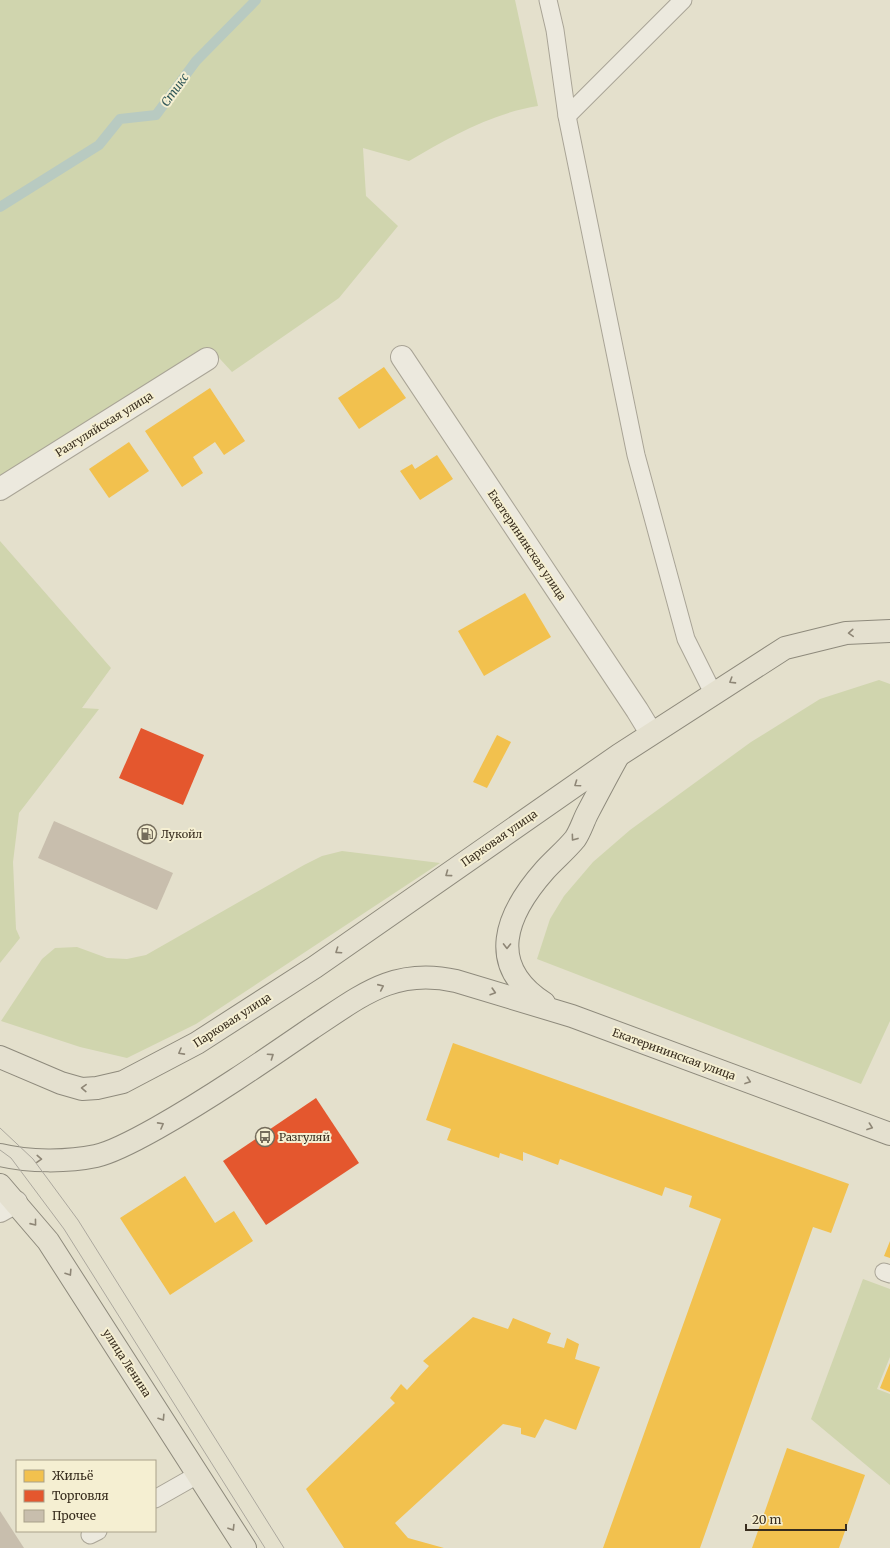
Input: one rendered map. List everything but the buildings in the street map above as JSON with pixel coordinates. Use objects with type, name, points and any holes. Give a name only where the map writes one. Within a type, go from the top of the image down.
[{"type":"main road","name":"Парковая улица","points":[[0,1058],[61,1083],[82,1089],[97,1088],[122,1082],[197,1043],[308,971],[370,930],[651,733],[785,648],[846,633],[890,631]]},
{"type":"main road","points":[[572,1016],[542,1001],[525,989],[518,980],[509,964],[506,952],[508,931],[515,913],[530,889],[575,838],[619,755]]},
{"type":"main road","name":"Екатерининская улица","points":[[0,1155],[11,1158],[62,1160],[97,1156],[140,1137],[196,1106],[353,1001],[375,989],[395,981],[415,976],[437,976],[572,1016],[890,1134]]},
{"type":"main road","name":"улица Ленина","points":[[0,1185],[8,1206],[48,1241],[199,1474],[245,1548]]},
{"type":"street","name":"Екатерининская улица","points":[[402,357],[633,703],[651,733]]},
{"type":"street","name":"Разгуляйская улица","points":[[0,489],[207,359]]},
{"type":"lane","points":[[548,0],[555,30],[567,116],[636,455],[686,639],[714,693]]},
{"type":"lane","points":[[567,116],[683,0]]},
{"type":"lane","points":[[156,1498],[199,1474]]},
{"type":"green space","points":[[0,0],[515,0],[538,106],[521,109],[487,120],[455,135],[409,161],[363,148],[366,196],[398,226],[339,298],[232,372],[209,347],[0,483]]},
{"type":"green space","points":[[0,541],[111,668],[82,708],[99,709],[19,813],[13,862],[16,929],[20,938],[0,963]]},
{"type":"green space","points":[[879,680],[890,684],[890,1021],[861,1084],[537,959],[550,919],[564,896],[593,862],[630,830],[751,742],[820,699]]},
{"type":"green space","points":[[342,851],[440,863],[196,1024],[127,1058],[80,1047],[1,1021],[42,959],[55,948],[77,947],[107,958],[127,959],[146,955],[304,865],[322,856]]},
{"type":"green space","points":[[863,1279],[890,1289],[890,1357],[877,1389],[890,1394],[890,1485],[811,1419]]},
{"type":"waterway","name":"Стикс","points":[[0,207],[99,145],[120,119],[156,115],[196,61],[256,0]]},
{"type":"tram line","points":[[0,1128],[33,1159],[78,1220],[284,1548]]},
{"type":"tram line","points":[[0,1150],[11,1158],[64,1229],[265,1548]]},
{"type":"place","name":"Лукойл","points":[[147,834]]},
{"type":"place","name":"Разгуляй","points":[[265,1137]]}]
